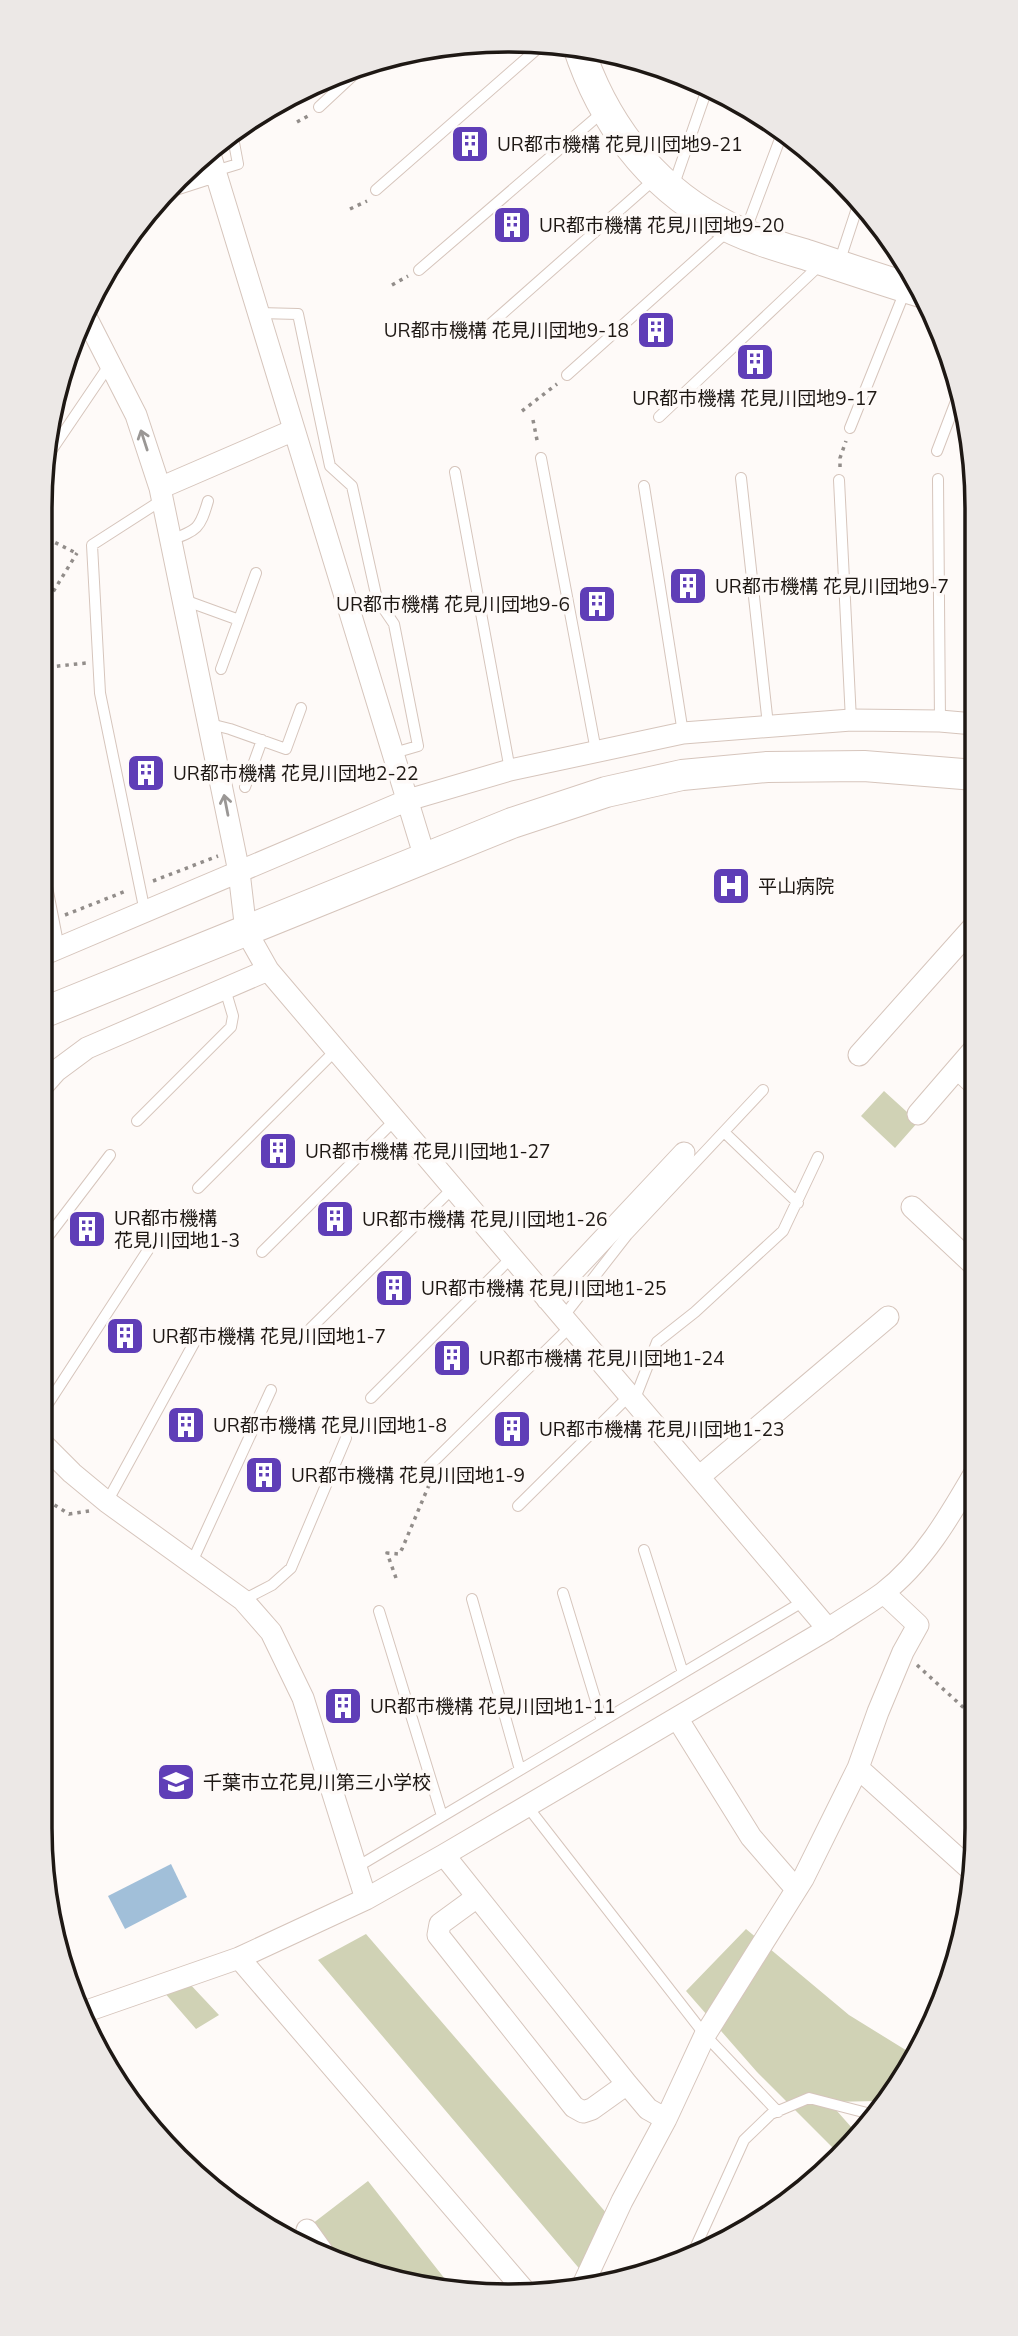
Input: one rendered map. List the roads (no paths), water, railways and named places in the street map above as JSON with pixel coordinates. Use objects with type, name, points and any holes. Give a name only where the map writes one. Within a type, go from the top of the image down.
[{"type":"street","points":[[582,58],[605,110],[632,150],[664,183],[694,207],[738,231],[907,287]]},
{"type":"street","points":[[209,165],[259,313],[425,858]]},
{"type":"street","points":[[91,326],[136,415],[161,494],[239,872],[246,931],[268,970],[828,1629]]},
{"type":"street","points":[[161,494],[294,430]]},
{"type":"street","points":[[52,951],[408,800],[510,770],[682,733],[851,720],[965,723]]},
{"type":"street","points":[[52,1009],[557,806],[606,792],[682,775],[767,767],[864,766],[965,775]]},
{"type":"street","points":[[859,1055],[965,936]]},
{"type":"street","points":[[52,1076],[87,1048],[268,970]]},
{"type":"street","points":[[918,1114],[965,1060]]},
{"type":"street","points":[[958,1069],[965,1076]]},
{"type":"street","points":[[547,1298],[684,1153]]},
{"type":"street","points":[[912,1207],[965,1257]]},
{"type":"street","points":[[699,1477],[888,1317]]},
{"type":"street","points":[[52,1453],[100,1506],[192,1562],[243,1600],[271,1632],[303,1698],[366,1899]]},
{"type":"street","points":[[91,2010],[239,1958],[366,1899],[828,1629],[884,1592],[913,1566],[965,1489]]},
{"type":"street","points":[[587,2277],[705,2035],[796,1889],[858,1768],[903,1652],[918,1625],[884,1592]]},
{"type":"street","points":[[677,1718],[751,1837],[796,1889]]},
{"type":"street","points":[[858,1768],[964,1864]]},
{"type":"street","points":[[444,1855],[648,2109],[666,2119]]},
{"type":"street","points":[[477,1897],[440,1924],[438,1935],[574,2107],[583,2112],[592,2109],[627,2084]]},
{"type":"street","points":[[239,1958],[519,2284]]},
{"type":"street","points":[[307,2230],[314,2239]]},
{"type":"lane","points":[[376,190],[533,53]]},
{"type":"lane","points":[[319,107],[344,83]]},
{"type":"lane","points":[[486,328],[664,183],[704,96]]},
{"type":"lane","points":[[419,270],[605,110]]},
{"type":"lane","points":[[567,375],[738,231],[779,141]]},
{"type":"lane","points":[[209,165],[238,164],[234,144]]},
{"type":"lane","points":[[659,417],[831,263],[855,211]]},
{"type":"lane","points":[[850,428],[913,297]]},
{"type":"lane","points":[[259,313],[298,314],[330,466],[352,486],[377,599],[394,624],[418,746],[394,753]]},
{"type":"lane","points":[[57,442],[110,364]]},
{"type":"lane","points":[[937,451],[954,407]]},
{"type":"lane","points":[[541,458],[596,751]]},
{"type":"lane","points":[[455,472],[510,770]]},
{"type":"lane","points":[[741,478],[768,725]]},
{"type":"lane","points":[[938,479],[940,721]]},
{"type":"lane","points":[[839,480],[851,720]]},
{"type":"lane","points":[[644,486],[682,733]]},
{"type":"lane","points":[[145,912],[100,693],[92,545],[161,494]]},
{"type":"lane","points":[[171,540],[197,528],[202,522],[208,502]]},
{"type":"lane","points":[[221,669],[256,573]]},
{"type":"lane","points":[[184,600],[239,620]]},
{"type":"lane","points":[[210,724],[286,749],[301,708]]},
{"type":"lane","points":[[245,787],[261,740]]},
{"type":"lane","points":[[137,1121],[231,1027],[233,1016],[225,989]]},
{"type":"lane","points":[[198,1188],[336,1050]]},
{"type":"lane","points":[[429,1466],[567,1322],[627,1235],[763,1090]]},
{"type":"lane","points":[[262,1252],[395,1119]]},
{"type":"lane","points":[[723,1132],[798,1203]]},
{"type":"lane","points":[[52,1231],[110,1155]]},
{"type":"lane","points":[[518,1506],[632,1398],[660,1338],[695,1312],[778,1238],[789,1222],[818,1157]]},
{"type":"lane","points":[[312,1328],[453,1188]]},
{"type":"lane","points":[[52,1397],[160,1230]]},
{"type":"lane","points":[[371,1398],[512,1257]]},
{"type":"lane","points":[[100,1506],[200,1332]]},
{"type":"lane","points":[[192,1562],[271,1390]]},
{"type":"lane","points":[[243,1600],[272,1585],[291,1568],[346,1438]]},
{"type":"lane","points":[[644,1550],[682,1673]]},
{"type":"lane","points":[[563,1593],[602,1721]]},
{"type":"lane","points":[[472,1599],[520,1770]]},
{"type":"lane","points":[[357,1867],[804,1601]]},
{"type":"lane","points":[[379,1611],[442,1816]]},
{"type":"lane","points":[[527,1805],[705,2035],[778,2112]]},
{"type":"lane","points":[[698,2242],[744,2140],[771,2114],[809,2098],[865,2112]]},
{"type":"water","points":[[171,1864],[187,1897],[125,1929],[108,1896]]},
{"type":"place","name":"UR都市機構 花見川団地9-21","points":[[470,144]]},
{"type":"place","name":"UR都市機構 花見川団地9-20","points":[[512,225]]},
{"type":"place","name":"UR都市機構 花見川団地9-18","points":[[656,330]]},
{"type":"place","name":"UR都市機構 花見川団地9-17","points":[[755,362]]},
{"type":"place","name":"UR都市機構 花見川団地9-7","points":[[688,586]]},
{"type":"place","name":"UR都市機構 花見川団地9-6","points":[[597,604]]},
{"type":"place","name":"UR都市機構 花見川団地2-22","points":[[146,773]]},
{"type":"place","name":"平山病院","points":[[731,886]]},
{"type":"place","name":"UR都市機構 花見川団地1-27","points":[[278,1151]]},
{"type":"place","name":"UR都市機構 花見川団地1-26","points":[[335,1219]]},
{"type":"place","name":"UR都市機構 花見川団地1-3","points":[[87,1229]]},
{"type":"place","name":"UR都市機構 花見川団地1-25","points":[[394,1288]]},
{"type":"place","name":"UR都市機構 花見川団地1-7","points":[[125,1336]]},
{"type":"place","name":"UR都市機構 花見川団地1-24","points":[[452,1358]]},
{"type":"place","name":"UR都市機構 花見川団地1-8","points":[[186,1425]]},
{"type":"place","name":"UR都市機構 花見川団地1-23","points":[[512,1429]]},
{"type":"place","name":"UR都市機構 花見川団地1-9","points":[[264,1475]]},
{"type":"place","name":"UR都市機構 花見川団地1-11","points":[[343,1706]]},
{"type":"place","name":"千葉市立花見川第三小学校","points":[[176,1782]]}]
